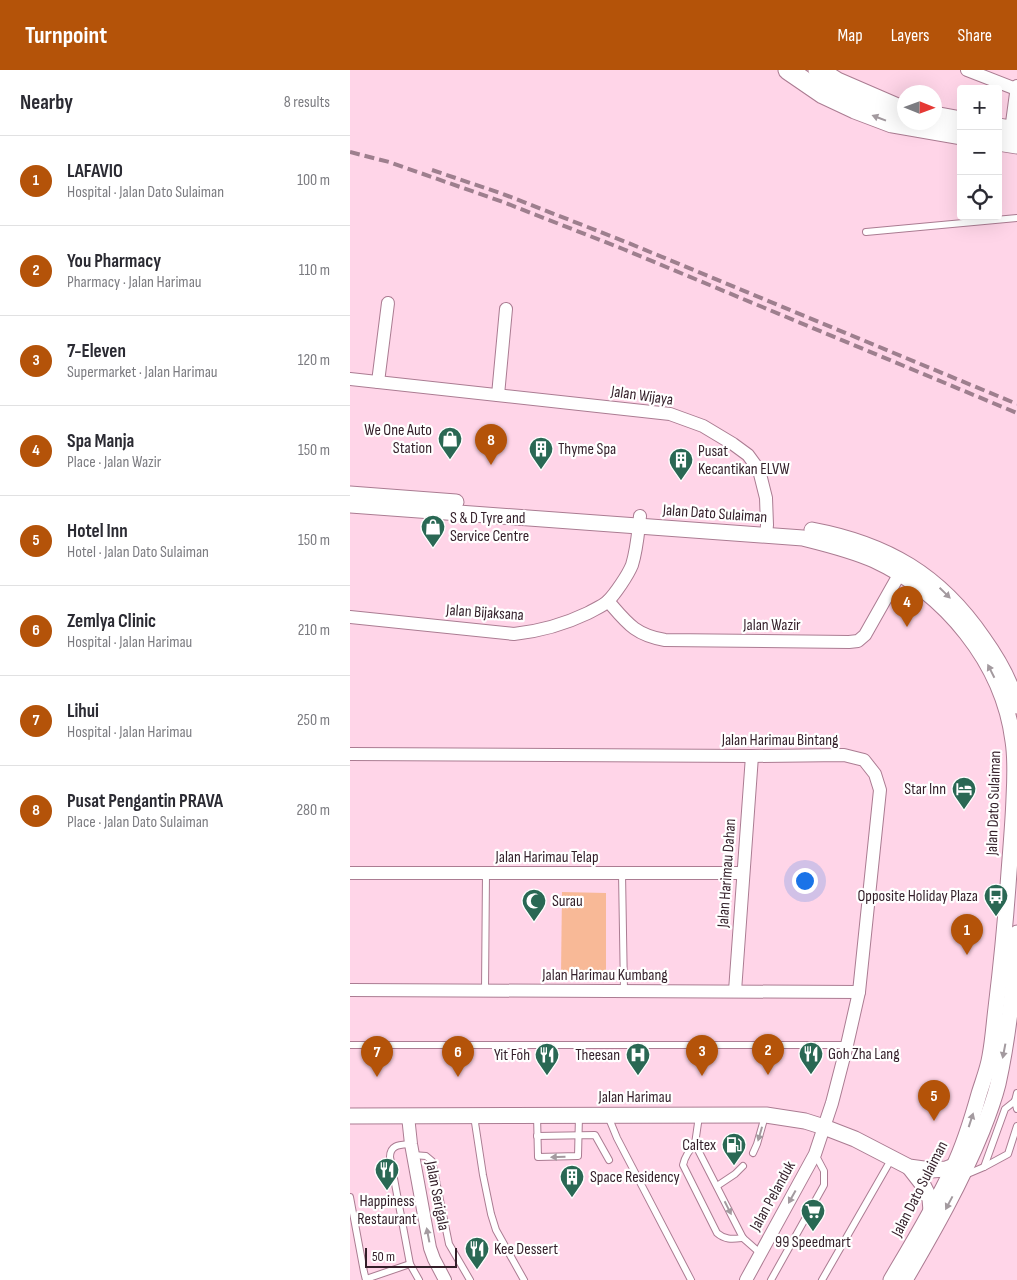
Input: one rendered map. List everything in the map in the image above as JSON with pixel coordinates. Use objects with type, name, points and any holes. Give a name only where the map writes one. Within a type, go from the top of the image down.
[{"type":"main road","points":[[788,70],[824,94],[883,120],[957,134]]},
{"type":"main road","points":[[818,70],[838,82],[897,108]]},
{"type":"main road","points":[[942,117],[957,120]]},
{"type":"street","points":[[967,70],[1016,87],[1008,135]]},
{"type":"street","points":[[378,382],[388,303]]},
{"type":"street","points":[[498,395],[506,309]]},
{"type":"street","name":"Jalan Wijaya","points":[[350,378],[670,414],[703,426],[748,455],[759,470],[766,498],[766,530]]},
{"type":"street","name":"Jalan Dato Sulaiman","points":[[350,494],[639,521]]},
{"type":"street","name":"Jalan Dato Sulaiman","points":[[350,505],[766,530],[841,548],[927,577],[941,589],[968,616],[994,652],[1003,669],[1017,706]]},
{"type":"street","name":"Jalan Bijaksana","points":[[350,617],[514,634],[567,623],[608,601],[624,579],[631,568],[636,552],[639,521]]},
{"type":"street","name":"Jalan Dato Sulaiman","points":[[903,569],[968,636],[989,666],[1002,694],[1013,740],[1015,768],[1015,821],[1003,955],[990,1056],[958,1171],[938,1224],[905,1280]]},
{"type":"street","name":"Jalan Wazir","points":[[608,601],[635,629],[649,636],[665,640],[850,642],[858,641],[865,635],[903,569]]},
{"type":"street","name":"Jalan Harimau Bintang","points":[[350,754],[844,755],[864,760],[875,774],[880,790],[859,992],[832,1104],[824,1127]]},
{"type":"street","name":"Jalan Harimau Dahan","points":[[735,991],[752,756]]},
{"type":"street","name":"Jalan Harimau Telap","points":[[350,874],[743,873]]},
{"type":"street","name":"Jalan Dato Sulaiman","points":[[892,1280],[931,1211],[958,1171],[973,1154],[986,1120],[997,1085],[1008,1033],[1017,939]]},
{"type":"street","name":"Jalan Harimau Kumbang","points":[[350,990],[859,992]]},
{"type":"street","name":"Jalan Harimau","points":[[350,1116],[766,1115],[795,1119],[824,1127],[909,1167],[958,1171]]},
{"type":"street","name":"Jalan Serigala","points":[[408,1116],[412,1150],[430,1248],[445,1280]]},
{"type":"street","name":"Jalan Pelanduk","points":[[746,1280],[816,1154],[824,1127]]},
{"type":"street","name":"Jalan Harimau","points":[[909,1167],[923,1185],[930,1200],[931,1211]]},
{"type":"lane","points":[[866,232],[1017,218]]},
{"type":"lane","points":[[485,990],[486,873]]},
{"type":"lane","points":[[622,873],[624,991]]},
{"type":"lane","points":[[350,1045],[847,1045]]},
{"type":"lane","points":[[1017,1093],[1015,1101],[1017,1109]]},
{"type":"lane","points":[[984,1167],[1005,1109],[1015,1101]]},
{"type":"lane","points":[[537,1116],[538,1157],[578,1156],[579,1115]]},
{"type":"lane","points":[[608,1115],[617,1138],[691,1280]]},
{"type":"lane","points":[[699,1115],[696,1144],[742,1238],[760,1253]]},
{"type":"lane","points":[[753,1153],[766,1115]]},
{"type":"lane","points":[[474,1116],[491,1214],[496,1230],[524,1280]]},
{"type":"lane","points":[[958,1171],[984,1167],[1008,1154],[1017,1126]]},
{"type":"lane","points":[[537,1136],[595,1135],[609,1160]]},
{"type":"lane","points":[[696,1144],[684,1158],[683,1165],[716,1233],[722,1238],[742,1238]]},
{"type":"lane","points":[[419,1280],[410,1264],[390,1156],[391,1149],[394,1147],[412,1150],[432,1161],[448,1244],[470,1280]]},
{"type":"lane","points":[[771,1280],[824,1185],[824,1171],[816,1154]]},
{"type":"lane","points":[[822,1280],[892,1158]]},
{"type":"lane","points":[[716,1186],[735,1174],[743,1166]]},
{"type":"lane","points":[[350,1197],[366,1279],[410,1264]]},
{"type":"shaded area","points":[[562,892],[606,893],[606,975],[561,975]]},
{"type":"railway","points":[[350,152],[389,162],[503,202],[623,249],[1017,413]]},
{"type":"railway","points":[[432,170],[503,194],[626,242],[1017,404]]},
{"type":"place","name":"We One Auto Station","points":[[450,460]]},
{"type":"place","name":"Pusat Pengantin PRAVA","points":[[491,465]]},
{"type":"place","name":"Thyme Spa","points":[[541,470]]},
{"type":"place","name":"Pusat Kecantikan ELVW","points":[[681,481]]},
{"type":"place","name":"S & D Tyre and Service Centre","points":[[433,548]]},
{"type":"place","name":"Spa Manja","points":[[907,627]]},
{"type":"place","name":"Star Inn","points":[[964,810]]},
{"type":"place","name":"Opposite Holiday Plaza","points":[[996,917]]},
{"type":"place","name":"Surau","points":[[534,922]]},
{"type":"place","name":"LAFAVIO","points":[[967,955]]},
{"type":"place","name":"You Pharmacy","points":[[768,1075]]},
{"type":"place","name":"Goh Zha Lang","points":[[811,1075]]},
{"type":"place","name":"Yit Foh","points":[[547,1076]]},
{"type":"place","name":"Theesan","points":[[638,1076]]},
{"type":"place","name":"7-Eleven","points":[[702,1076]]},
{"type":"place","name":"Lihui","points":[[377,1077]]},
{"type":"place","name":"Zemlya Clinic","points":[[458,1077]]},
{"type":"place","name":"Hotel Inn","points":[[934,1121]]},
{"type":"place","name":"Caltex","points":[[734,1166]]},
{"type":"place","name":"Happiness Restaurant","points":[[387,1191]]},
{"type":"place","name":"Space Residency","points":[[572,1198]]},
{"type":"place","name":"99 Speedmart","points":[[813,1232]]},
{"type":"place","name":"Kee Dessert","points":[[477,1270]]}]
